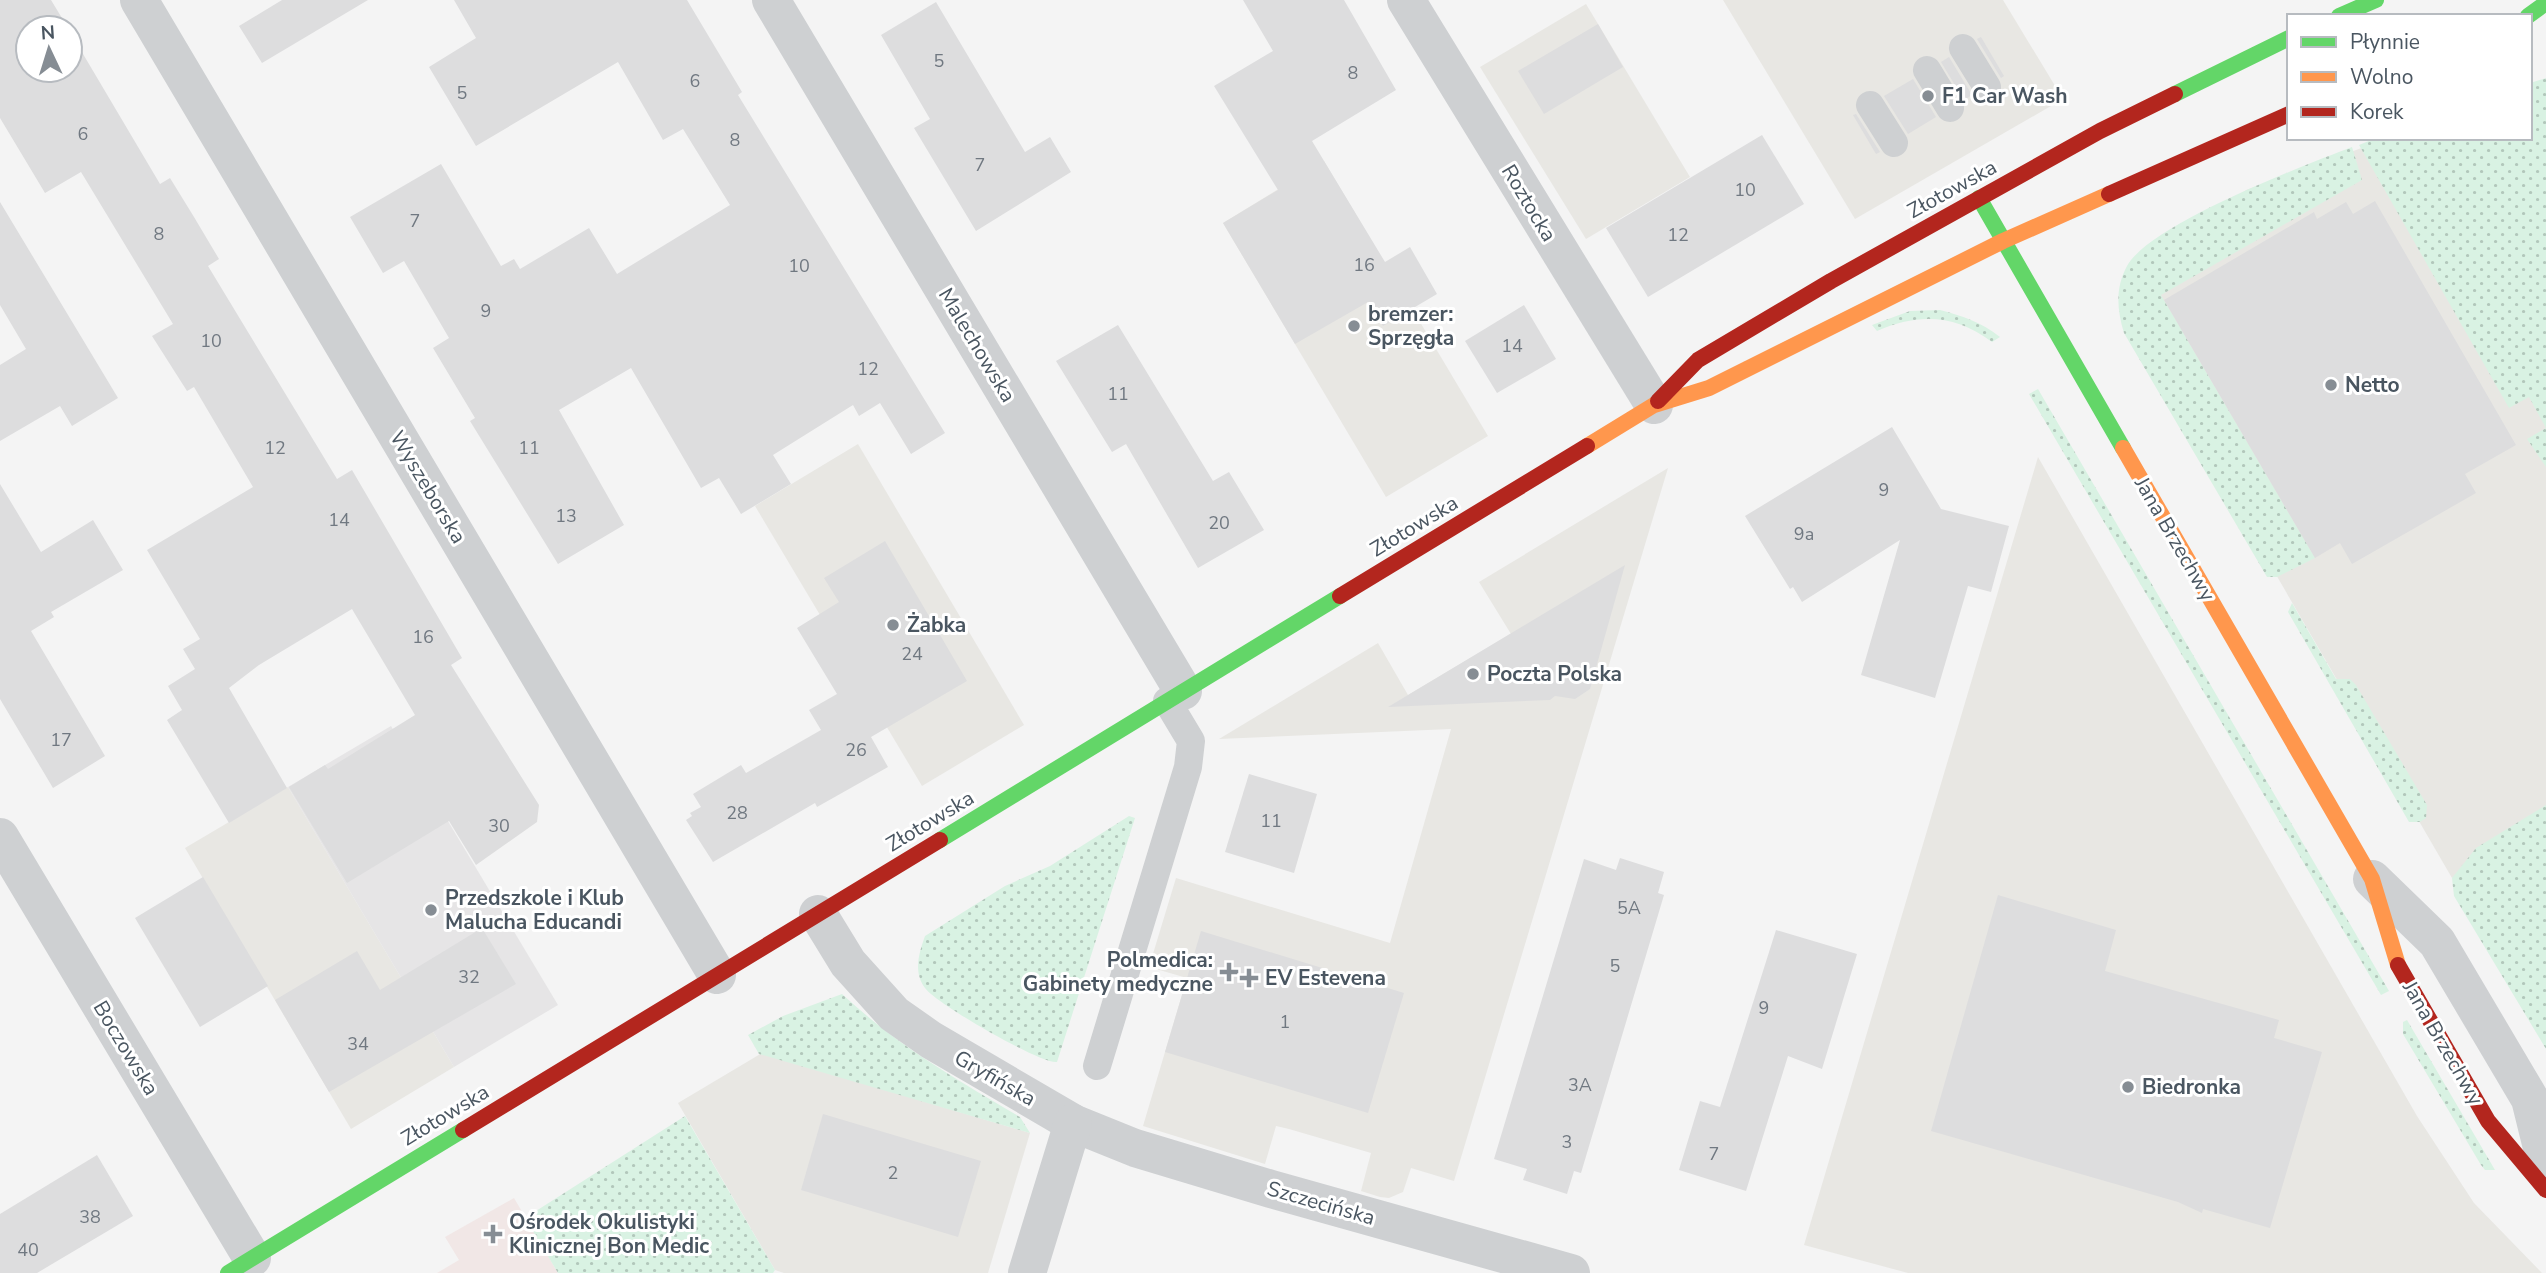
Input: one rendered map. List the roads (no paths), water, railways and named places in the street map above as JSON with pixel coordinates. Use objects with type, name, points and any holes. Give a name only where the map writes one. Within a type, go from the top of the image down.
[{"type":"street","name":"Wyszeborska","points":[[139,0],[718,975]]},
{"type":"street","name":"Malechowska","points":[[771,0],[1175,696]]},
{"type":"street","name":"Roztocka","points":[[1406,0],[1654,405]]},
{"type":"street","points":[[2344,14],[2376,0]]},
{"type":"street","points":[[2531,14],[2546,3]]},
{"type":"street","name":"Złotowska","points":[[1654,405],[1698,360],[2100,131],[2287,39]]},
{"type":"street","name":"Złotowska","points":[[240,1265],[1654,405],[1709,388],[2003,241],[2287,115]]},
{"type":"street","name":"Jana Brzechwy","points":[[1979,198],[2372,880],[2395,960],[2488,1121],[2546,1190]]},
{"type":"street","name":"Boczowska","points":[[0,837],[240,1265]]},
{"type":"street","name":"Jana Brzechwy","points":[[2372,880],[2437,942],[2530,1099],[2546,1164]]},
{"type":"street","name":"Gryfińska","points":[[818,914],[848,963],[894,1014],[931,1040],[1073,1123]]},
{"type":"street","points":[[1027,1273],[1073,1123]]},
{"type":"street","name":"Szczecińska","points":[[1073,1123],[1135,1148],[1271,1189],[1571,1273]]},
{"type":"lane","points":[[1963,48],[1987,87]]},
{"type":"lane","points":[[1927,70],[1950,108]]},
{"type":"lane","points":[[1870,105],[1894,144]]},
{"type":"lane","points":[[1097,1066],[1188,767],[1191,741],[1175,696]]},
{"type":"place","name":"F1 Car Wash","points":[[1928,96]]},
{"type":"place","name":"bremzer: Sprzęgła","points":[[1354,326]]},
{"type":"place","name":"Netto","points":[[2331,385]]},
{"type":"place","name":"Żabka","points":[[893,625]]},
{"type":"place","name":"Poczta Polska","points":[[1473,674]]},
{"type":"place","name":"Przedszkole i Klub Malucha Educandi","points":[[431,910]]},
{"type":"place","name":"Polmedica: Gabinety medyczne","points":[[1229,972]]},
{"type":"place","name":"EV Estevena","points":[[1249,978]]},
{"type":"place","name":"Biedronka","points":[[2128,1087]]},
{"type":"place","name":"Ośrodek Okulistyki Klinicznej Bon Medic","points":[[493,1234]]}]
